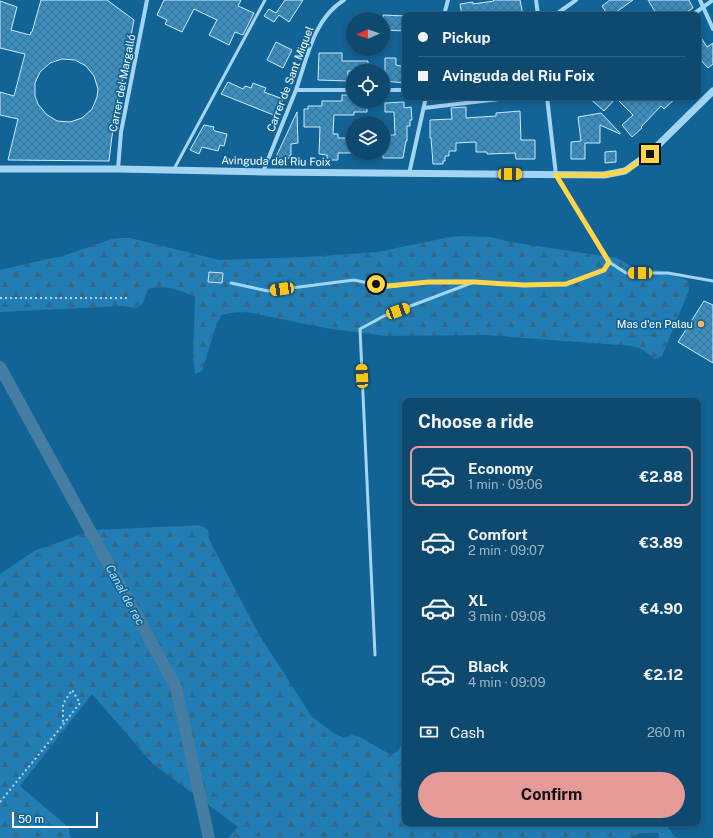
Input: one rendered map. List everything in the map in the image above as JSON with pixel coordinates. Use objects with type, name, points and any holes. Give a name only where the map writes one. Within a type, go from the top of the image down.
[{"type":"street","name":"Carrer del Margalló","points":[[118,169],[121,132],[147,0]]},
{"type":"street","name":"Carrer de Sant Miquel","points":[[263,172],[296,90],[312,40],[323,20],[337,4],[344,0]]},
{"type":"street","points":[[445,12],[448,0]]},
{"type":"street","points":[[536,0],[538,12]]},
{"type":"street","points":[[559,12],[576,0]]},
{"type":"street","points":[[700,0],[713,29]]},
{"type":"street","points":[[697,12],[713,0]]},
{"type":"street","points":[[296,90],[346,90]]},
{"type":"street","points":[[390,90],[402,90]]},
{"type":"street","name":"Avinguda del Riu Foix","points":[[0,169],[604,175],[625,171],[650,154],[713,91]]},
{"type":"street","points":[[409,174],[425,100]]},
{"type":"street","points":[[424,108],[491,100]]},
{"type":"street","points":[[547,100],[556,175]]},
{"type":"lane","points":[[173,171],[265,0]]},
{"type":"lane","points":[[556,175],[609,262],[626,273],[668,273],[713,281]]},
{"type":"lane","points":[[231,283],[268,291],[354,280],[387,286],[429,282],[474,282],[524,285],[566,284],[604,270],[609,262]]},
{"type":"lane","points":[[375,655],[360,329],[384,316],[474,282]]},
{"type":"path","points":[[0,298],[130,298]]},
{"type":"path","points":[[0,802],[80,703],[72,690],[63,704],[63,724]]},
{"type":"green space","points":[[455,236],[491,237],[510,242],[617,258],[632,267],[658,270],[688,281],[689,290],[662,356],[655,359],[641,349],[632,346],[486,335],[386,336],[325,328],[247,312],[222,315],[217,323],[202,371],[195,374],[193,356],[195,297],[178,290],[166,287],[148,289],[143,303],[137,308],[123,306],[0,312],[0,270],[60,257],[112,239],[130,238],[219,260],[306,257],[377,252]]},
{"type":"green space","points":[[201,525],[208,530],[209,539],[258,633],[312,717],[335,734],[344,738],[352,735],[360,737],[391,755],[398,751],[402,743],[402,826],[667,826],[676,838],[659,838],[658,833],[640,833],[629,838],[228,838],[238,827],[153,764],[92,694],[20,786],[68,827],[71,838],[0,838],[0,574],[34,551],[94,530]]},
{"type":"building","points":[[41,0],[107,0],[134,20],[112,136],[109,161],[8,160],[18,119],[0,115],[0,92],[14,96],[25,54],[0,48],[0,1],[17,7],[11,30],[30,35]],"holes":[[[62,59],[75,60],[86,66],[94,76],[98,89],[97,97],[92,109],[82,118],[70,122],[57,121],[46,114],[38,104],[35,96],[35,83],[40,72],[50,63]]]},
{"type":"building","points":[[164,0],[241,0],[238,6],[254,13],[243,35],[235,32],[229,45],[209,35],[217,20],[194,9],[182,32],[165,24],[167,20],[157,15]]},
{"type":"building","points":[[285,0],[303,0],[289,22],[279,15],[274,22],[264,16],[269,9],[276,13]]},
{"type":"building","points":[[493,0],[520,0],[522,12],[461,12],[460,4],[494,1]]},
{"type":"building","points":[[610,0],[633,0],[616,12],[606,12],[602,6]]},
{"type":"building","points":[[648,0],[689,0],[693,8],[687,12],[655,12]]},
{"type":"building","points":[[390,15],[402,16],[402,31],[390,30]]},
{"type":"building","points":[[701,38],[707,47],[713,43],[713,64],[708,68],[701,60]]},
{"type":"building","points":[[276,42],[292,50],[283,68],[267,60]]},
{"type":"building","points":[[319,53],[342,53],[342,61],[368,61],[368,64],[346,64],[346,81],[318,80]]},
{"type":"building","points":[[385,58],[396,58],[396,65],[402,66],[402,83],[390,82],[390,64],[385,64]]},
{"type":"building","points":[[228,82],[243,89],[245,86],[251,88],[253,83],[266,88],[264,92],[283,99],[276,116],[221,94]]},
{"type":"building","points":[[342,95],[346,95],[346,108],[367,108],[367,112],[354,112],[354,115],[334,115],[333,134],[338,134],[338,138],[346,138],[346,153],[338,153],[338,160],[327,160],[327,155],[319,154],[320,127],[304,127],[304,109],[308,109],[308,106],[322,106],[322,101],[342,101]]},
{"type":"building","points":[[591,100],[614,100],[604,111]]},
{"type":"building","points":[[618,100],[674,100],[664,109],[661,106],[632,137],[622,125],[633,115]]},
{"type":"building","points":[[404,102],[404,108],[411,107],[412,120],[410,120],[410,126],[407,126],[407,141],[403,158],[390,158],[390,135],[395,135],[394,112],[385,112],[385,108],[390,108],[390,103]]},
{"type":"building","points":[[466,107],[466,118],[496,116],[496,113],[520,111],[521,140],[535,140],[535,159],[516,159],[515,153],[487,154],[487,152],[476,152],[476,142],[456,143],[456,151],[449,151],[449,156],[445,156],[445,161],[443,161],[443,164],[433,164],[430,138],[430,120],[452,119],[451,108]]},
{"type":"building","points":[[297,112],[298,143],[291,144],[290,158],[275,159]]},
{"type":"building","points":[[601,113],[620,134],[600,125],[600,143],[585,143],[585,159],[571,159],[571,142],[581,141],[578,117]]},
{"type":"building","points":[[204,125],[214,127],[213,129],[215,131],[227,134],[224,146],[220,145],[218,151],[202,147],[199,154],[190,150]]},
{"type":"building","points":[[616,151],[616,162],[605,163],[605,152]]},
{"type":"building","points":[[209,272],[223,273],[222,283],[208,282]]},
{"type":"building","name":"Mas d'en Palau","points":[[704,301],[713,305],[713,363],[678,342]]},
{"type":"waterway","name":"Canal de rec","points":[[0,367],[176,687],[209,838]]},
{"type":"place","name":"Mas d'en Palau","points":[[701,324]]},
{"type":"route","points":[[376,284],[387,286],[429,282],[474,282],[524,285],[566,284],[604,270],[609,262],[556,175],[604,175],[625,171],[650,154]]}]
